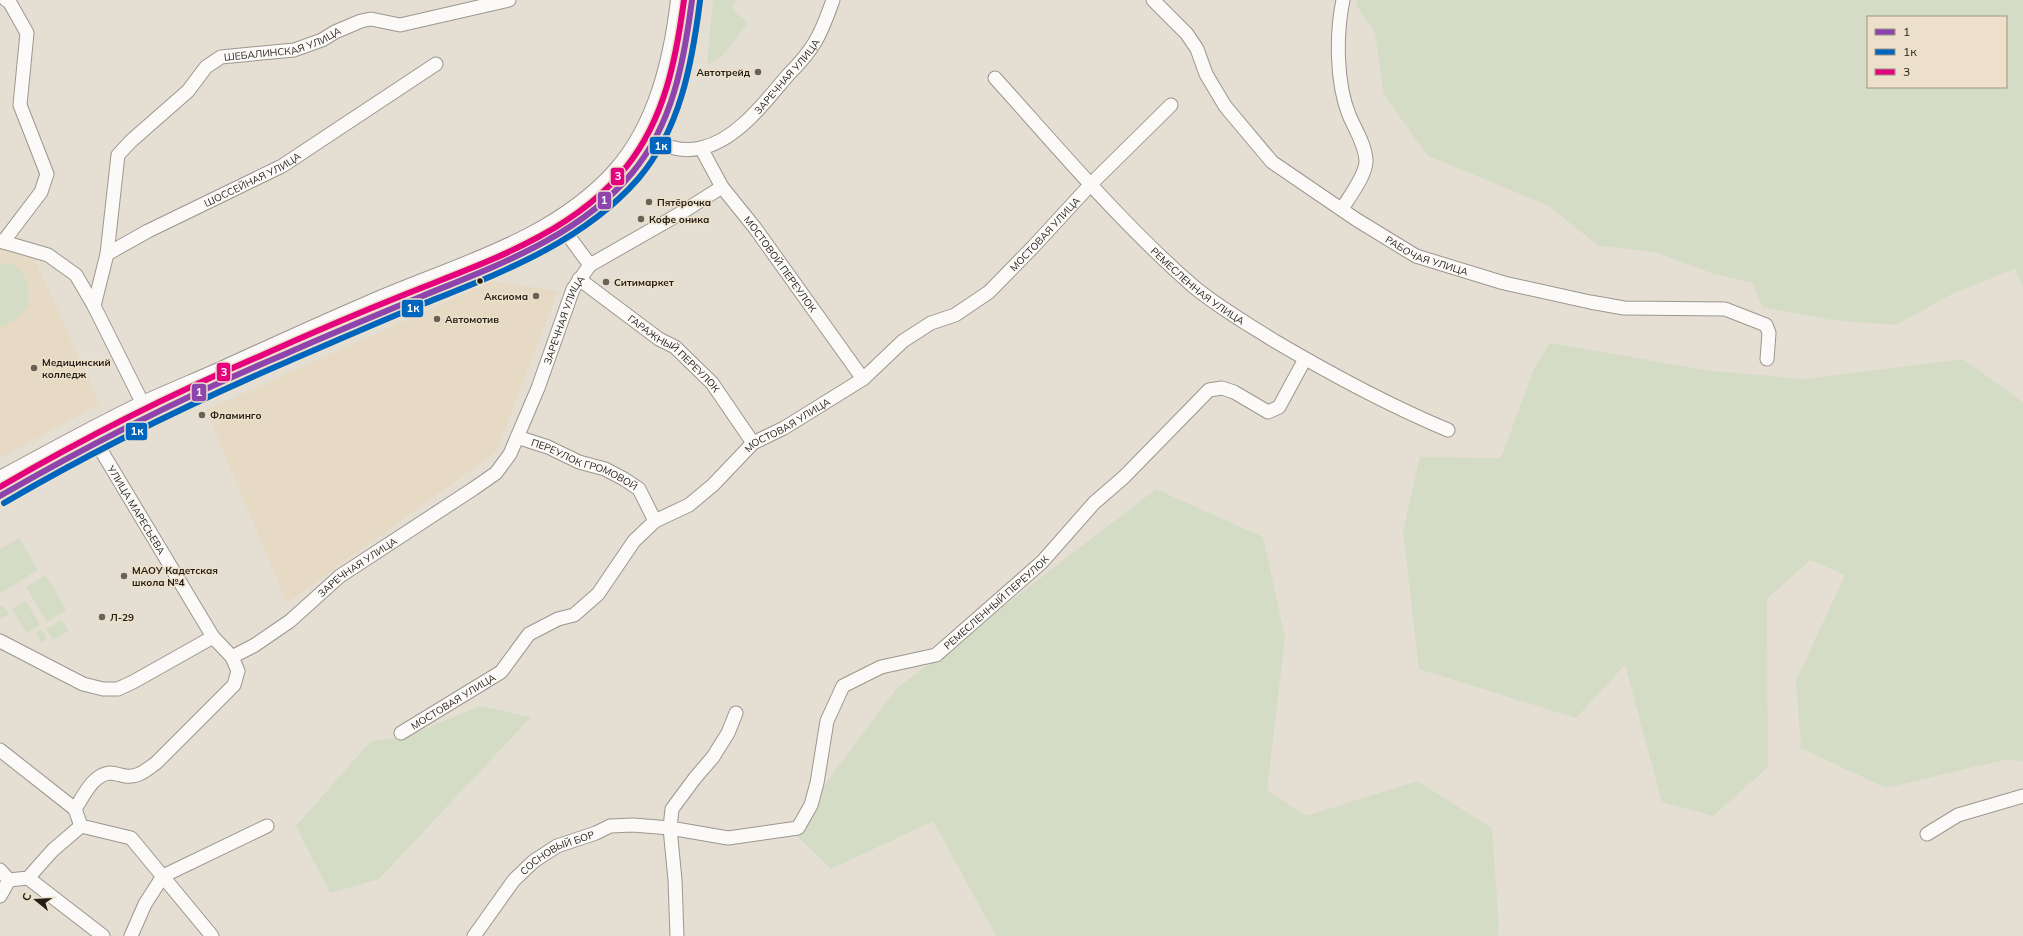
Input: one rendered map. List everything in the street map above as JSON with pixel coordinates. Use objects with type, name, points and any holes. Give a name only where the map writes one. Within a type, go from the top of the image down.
[{"type":"main road","points":[[0,496],[96,442],[162,409],[535,248],[556,236],[588,214],[631,174],[650,137],[656,104],[668,59],[679,0]]},
{"type":"main road","points":[[0,479],[143,404],[367,304],[526,238],[560,219],[598,190],[650,137],[670,110],[678,79],[692,0]]},
{"type":"street","points":[[6,0],[9,1],[28,32],[20,105],[47,174],[41,192],[1,242],[48,255],[76,275],[94,306],[143,404]]},
{"type":"street","name":"ШЕБАЛИНСКАЯ УЛИЦА","points":[[107,254],[118,155],[131,140],[188,91],[206,66],[221,57],[294,50],[322,40],[335,32],[361,21],[371,20],[400,25],[509,0]]},
{"type":"street","name":"ЗАРЕЧНАЯ УЛИЦА","points":[[701,148],[732,133],[766,100],[816,42],[833,0]]},
{"type":"street","name":"РАБОЧАЯ УЛИЦА","points":[[1153,0],[1187,34],[1197,49],[1206,74],[1225,106],[1272,162],[1416,256],[1504,283],[1624,308],[1725,309],[1766,325],[1769,334],[1768,359]]},
{"type":"street","points":[[1342,209],[1362,174],[1366,161],[1362,144],[1343,97],[1338,63],[1343,0]]},
{"type":"street","name":"ШОССЕЙНАЯ УЛИЦА","points":[[107,254],[148,232],[282,166],[436,64]]},
{"type":"street","name":"РЕМЕСЛЕННАЯ УЛИЦА","points":[[995,78],[1125,222],[1194,287],[1227,312],[1306,359],[1416,417],[1448,430]]},
{"type":"street","name":"МОСТОВАЯ УЛИЦА","points":[[401,733],[501,672],[529,634],[558,619],[574,615],[598,594],[634,541],[655,521],[690,505],[713,485],[753,443],[784,428],[863,378],[903,340],[931,323],[955,315],[990,292],[1034,247],[1091,184],[1171,105]]},
{"type":"street","points":[[650,137],[672,149],[701,148]]},
{"type":"street","name":"МОСТОВОЙ ПЕРЕУЛОК","points":[[701,148],[722,187],[755,228],[863,378]]},
{"type":"street","name":"ЗАРЕЧНАЯ УЛИЦА","points":[[232,656],[255,645],[290,621],[340,576],[496,473],[510,454],[538,388],[567,307],[579,279],[590,266],[681,213],[722,187]]},
{"type":"street","points":[[570,238],[590,266]]},
{"type":"street","points":[[94,306],[107,254]]},
{"type":"street","name":"ГАРАЖНЫЙ ПЕРЕУЛОК","points":[[579,279],[628,316],[675,348],[712,383],[753,443]]},
{"type":"street","name":"РЕМЕСЛЕННЫЙ ПЕРЕУЛОК","points":[[670,828],[728,838],[798,828],[810,804],[817,783],[827,721],[843,686],[881,668],[936,655],[1042,562],[1094,503],[1135,466],[1209,390],[1222,388],[1234,392],[1268,412],[1279,407],[1306,359]]},
{"type":"street","name":"ПЕРЕУЛОК ГРОМОВОЙ","points":[[517,437],[548,446],[578,462],[605,469],[639,489],[655,521]]},
{"type":"street","name":"УЛИЦА МАРЕСЬЕВА","points":[[96,442],[213,638],[232,656]]},
{"type":"street","points":[[0,641],[83,684],[103,690],[118,689],[133,682],[213,638]]},
{"type":"street","points":[[75,809],[91,785],[100,777],[109,773],[131,777],[142,774],[156,763],[234,685],[238,671],[232,656]]},
{"type":"street","points":[[677,936],[675,880],[670,828],[672,809],[713,757],[728,733],[736,713]]},
{"type":"street","points":[[0,750],[75,809],[81,826]]},
{"type":"street","points":[[1927,834],[1958,815],[2023,796]]},
{"type":"street","name":"СОСНОВЫЙ БОР","points":[[474,936],[514,880],[534,861],[557,846],[596,833],[610,826],[633,825],[670,828]]},
{"type":"street","points":[[81,826],[131,838],[212,936]]},
{"type":"street","points":[[9,880],[28,878],[53,850],[81,826]]},
{"type":"street","points":[[131,936],[145,904],[163,876],[268,826]]},
{"type":"street","points":[[0,870],[9,880]]},
{"type":"street","points":[[28,878],[103,936]]},
{"type":"street","points":[[0,896],[9,880]]},
{"type":"shaded area","points":[[0,248],[35,260],[100,404],[0,458]]},
{"type":"shaded area","points":[[493,281],[558,291],[496,452],[287,603],[206,410]]},
{"type":"green space","points":[[713,0],[736,0],[731,7],[748,23],[722,56],[707,65]]},
{"type":"green space","points":[[1357,0],[2023,0],[2023,288],[2015,269],[1950,295],[1896,325],[1831,320],[1762,307],[1753,283],[1714,274],[1656,252],[1599,246],[1547,205],[1428,156],[1384,95],[1375,32],[1356,5]]},
{"type":"green space","points":[[10,263],[25,276],[29,293],[28,307],[15,320],[0,327],[0,264]]},
{"type":"green space","points":[[1550,343],[1711,371],[1805,379],[1963,359],[2023,402],[2023,762],[2007,759],[1886,788],[1801,748],[1796,681],[1845,575],[1810,560],[1767,599],[1768,767],[1713,816],[1662,802],[1625,665],[1576,718],[1419,669],[1403,531],[1420,457],[1501,458],[1533,371]]},
{"type":"green space","points":[[1156,489],[1263,537],[1285,637],[1267,790],[1306,816],[1417,781],[1492,828],[1499,930],[1497,936],[996,936],[933,821],[831,869],[791,830],[896,689]]},
{"type":"green space","points":[[19,538],[38,570],[0,593],[0,549]]},
{"type":"green space","points":[[46,575],[66,610],[47,622],[26,587]]},
{"type":"green space","points":[[26,601],[40,625],[27,633],[12,609]]},
{"type":"green space","points":[[3,605],[9,614],[0,620],[0,607]]},
{"type":"green space","points":[[62,620],[69,631],[53,640],[46,629]]},
{"type":"green space","points":[[42,629],[47,639],[41,642],[36,632]]},
{"type":"green space","points":[[480,706],[531,717],[379,879],[330,893],[296,826],[370,742],[408,736]]},
{"type":"transit line","name":"3","points":[[0,487],[63,451],[159,402],[225,371],[332,325],[496,258],[526,244],[581,210],[605,190],[627,166],[640,148],[651,128],[667,87],[677,44],[684,0]]},
{"type":"transit line","name":"1","points":[[0,496],[69,457],[210,387],[317,340],[506,261],[561,232],[587,215],[611,195],[632,173],[658,134],[667,113],[680,69],[692,0]]},
{"type":"transit line","name":"1к","points":[[4,503],[109,445],[180,410],[289,361],[510,268],[566,239],[592,221],[616,201],[638,179],[652,160],[664,139],[674,118],[682,95],[693,48],[700,1]]},
{"type":"place","name":"Автотрейд","points":[[758,72]]},
{"type":"place","name":"Пятёрочка","points":[[649,202]]},
{"type":"place","name":"Кофе оника","points":[[641,219]]},
{"type":"place","name":"Ситимаркет","points":[[606,282]]},
{"type":"place","name":"Аксиома","points":[[536,296]]},
{"type":"place","name":"Автомотив","points":[[437,319]]},
{"type":"place","name":"Медицинский колледж","points":[[34,368]]},
{"type":"place","name":"Фламинго","points":[[202,415]]},
{"type":"place","name":"МАОУ Кадетская школа №4","points":[[124,576]]},
{"type":"place","name":"Л-29","points":[[102,617]]}]
